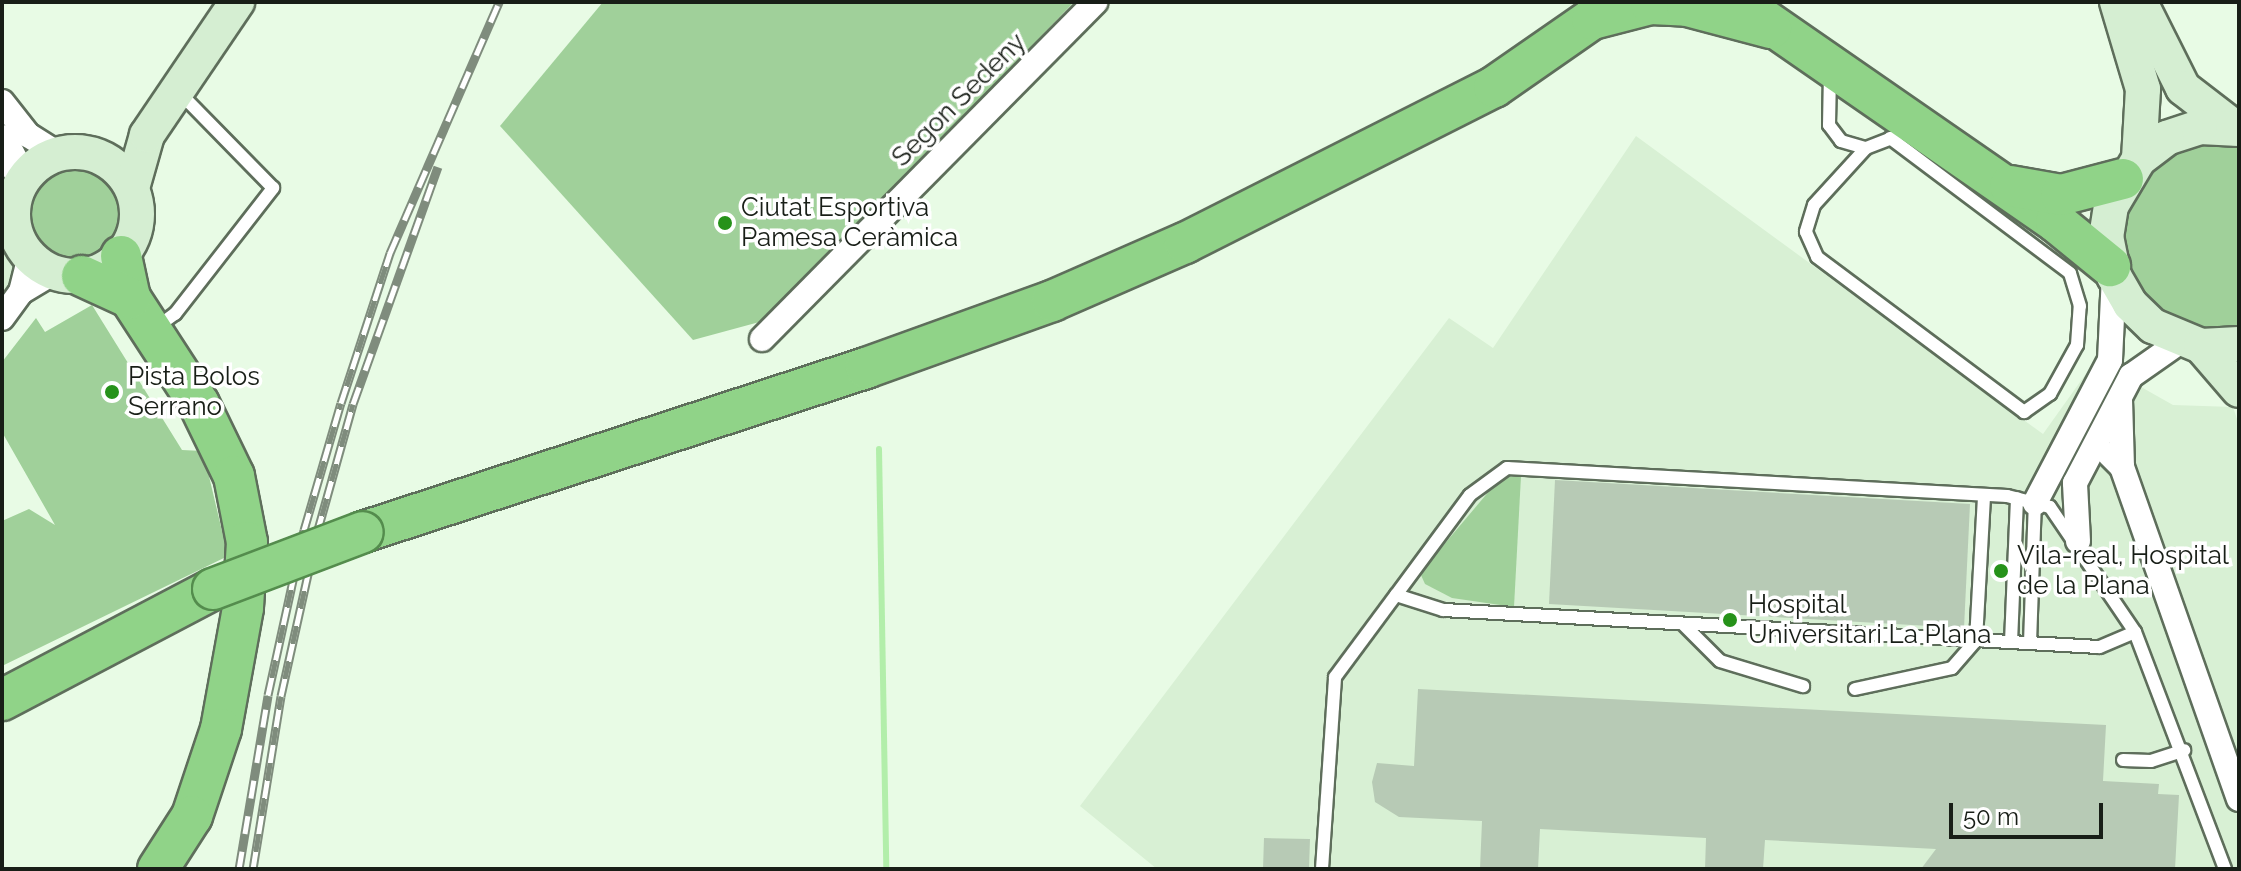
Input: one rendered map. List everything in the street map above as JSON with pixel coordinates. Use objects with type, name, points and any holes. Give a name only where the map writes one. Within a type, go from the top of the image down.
[{"type":"highway","points":[[1435,112],[1582,2]]},
{"type":"highway","points":[[1741,2],[1771,28],[1831,69],[1904,134],[1998,184],[2112,271]]},
{"type":"highway","points":[[2,679],[143,614],[363,532],[866,368],[1052,301],[1263,206],[1435,112],[1494,87],[1592,19],[1621,10],[1687,6],[1771,28]]},
{"type":"highway","points":[[1998,184],[2061,195],[2131,169]]},
{"type":"highway","points":[[121,256],[130,298],[199,404],[234,476],[247,542],[243,608],[221,729],[192,816],[158,869]]},
{"type":"highway","points":[[55,269],[130,298]]},
{"type":"highway","points":[[2,700],[213,589]]},
{"type":"main road","points":[[98,157],[133,124],[215,2]]},
{"type":"main road","points":[[132,188],[112,164],[98,157],[58,154],[23,180],[13,220],[55,269],[121,256],[137,224],[132,188],[147,135],[237,2]]},
{"type":"main road","points":[[2117,2],[2143,89],[2131,169],[2111,206],[2106,236],[2112,271],[2137,312],[2191,343],[2239,390]]},
{"type":"main road","points":[[2140,2],[2183,88],[2237,128]]},
{"type":"main road","points":[[2131,169],[2167,138],[2200,127],[2237,128]]},
{"type":"main road","points":[[2191,343],[2239,344]]},
{"type":"street","name":"Segon Sedeny","points":[[762,339],[1095,2]]},
{"type":"street","points":[[2,102],[28,135],[58,154]]},
{"type":"street","points":[[2,140],[23,180]]},
{"type":"street","points":[[2,318],[21,292],[55,269]]},
{"type":"street","points":[[2112,271],[2110,360],[2094,420],[2097,441],[2122,467]]},
{"type":"street","points":[[2078,541],[2075,483],[2119,397],[2148,359],[2191,343]]},
{"type":"street","points":[[2026,501],[2110,360]]},
{"type":"street","points":[[2119,397],[2122,467],[2239,799]]},
{"type":"lane","points":[[1831,69],[1826,101],[1829,125],[1841,141],[1866,148]]},
{"type":"lane","points":[[152,331],[175,314],[273,188],[178,90]]},
{"type":"lane","points":[[1904,134],[2070,273],[2080,306],[2077,345],[2050,394],[2024,412],[1817,257],[1806,232],[1814,205],[1866,148],[1904,134]]},
{"type":"lane","points":[[1322,869],[1335,677],[1470,495],[1507,468],[1984,495],[2050,507],[2078,541],[2135,632],[2184,750],[2225,869]]},
{"type":"lane","points":[[1855,689],[1952,668],[1976,640],[1984,495]]},
{"type":"lane","points":[[2011,642],[2026,501]]},
{"type":"lane","points":[[2026,501],[2030,643]]},
{"type":"lane","points":[[1396,595],[1443,610],[2099,647],[2135,632]]},
{"type":"lane","points":[[1683,624],[1720,661],[1803,686]]},
{"type":"lane","points":[[2123,760],[2151,761],[2184,750]]},
{"type":"shaded area","name":"Hospital Universitari La Plana","points":[[1636,136],[2043,434],[2095,361],[2173,405],[2233,407],[2239,425],[2239,869],[1157,869],[1080,806],[1449,318],[1493,348]]},
{"type":"shaded area","points":[[2,250],[18,272],[2,295]]},
{"type":"green space","name":"Ciutat Esportiva Pamesa Ceràmica","points":[[603,2],[1074,2],[770,319],[693,340],[500,126]]},
{"type":"green space","points":[[2203,142],[2239,145],[2239,330],[2229,333],[2174,325],[2138,294],[2119,241],[2124,201],[2168,153]]},
{"type":"green space","points":[[75,170],[92,173],[106,183],[116,197],[119,214],[116,231],[106,245],[92,255],[75,258],[58,255],[44,245],[34,231],[31,214],[34,197],[44,183],[58,173]]},
{"type":"green space","points":[[92,305],[182,450],[203,451],[228,556],[2,666],[2,521],[29,509],[55,525],[2,432],[2,362],[36,318],[45,332]]},
{"type":"green space","points":[[1521,476],[1514,607],[1452,598],[1425,584],[1420,573],[1501,477]]},
{"type":"building","points":[[1555,480],[1970,504],[1964,628],[1549,604]]},
{"type":"building","points":[[1418,689],[2106,725],[2103,781],[2159,784],[2158,794],[2179,795],[2175,869],[1921,869],[1936,849],[1765,840],[1763,869],[1705,869],[1706,838],[1540,829],[1538,869],[1480,869],[1482,821],[1399,817],[1375,802],[1372,782],[1377,763],[1414,766]]},
{"type":"building","points":[[1264,838],[1310,839],[1309,869],[1263,869]]},
{"type":"waterway","points":[[879,449],[886,869]]},
{"type":"railway","points":[[239,869],[268,695],[304,530],[341,403],[390,253],[499,2]]},
{"type":"railway","points":[[253,869],[281,696],[317,533],[353,404],[438,167]]},
{"type":"place","name":"Ciutat Esportiva Pamesa Ceràmica","points":[[725,223]]},
{"type":"place","name":"Pista Bolos Serrano","points":[[112,392]]},
{"type":"place","name":"Vila-real, Hospital de la Plana","points":[[2001,571]]},
{"type":"place","name":"Hospital Universitari La Plana","points":[[1730,620]]}]
